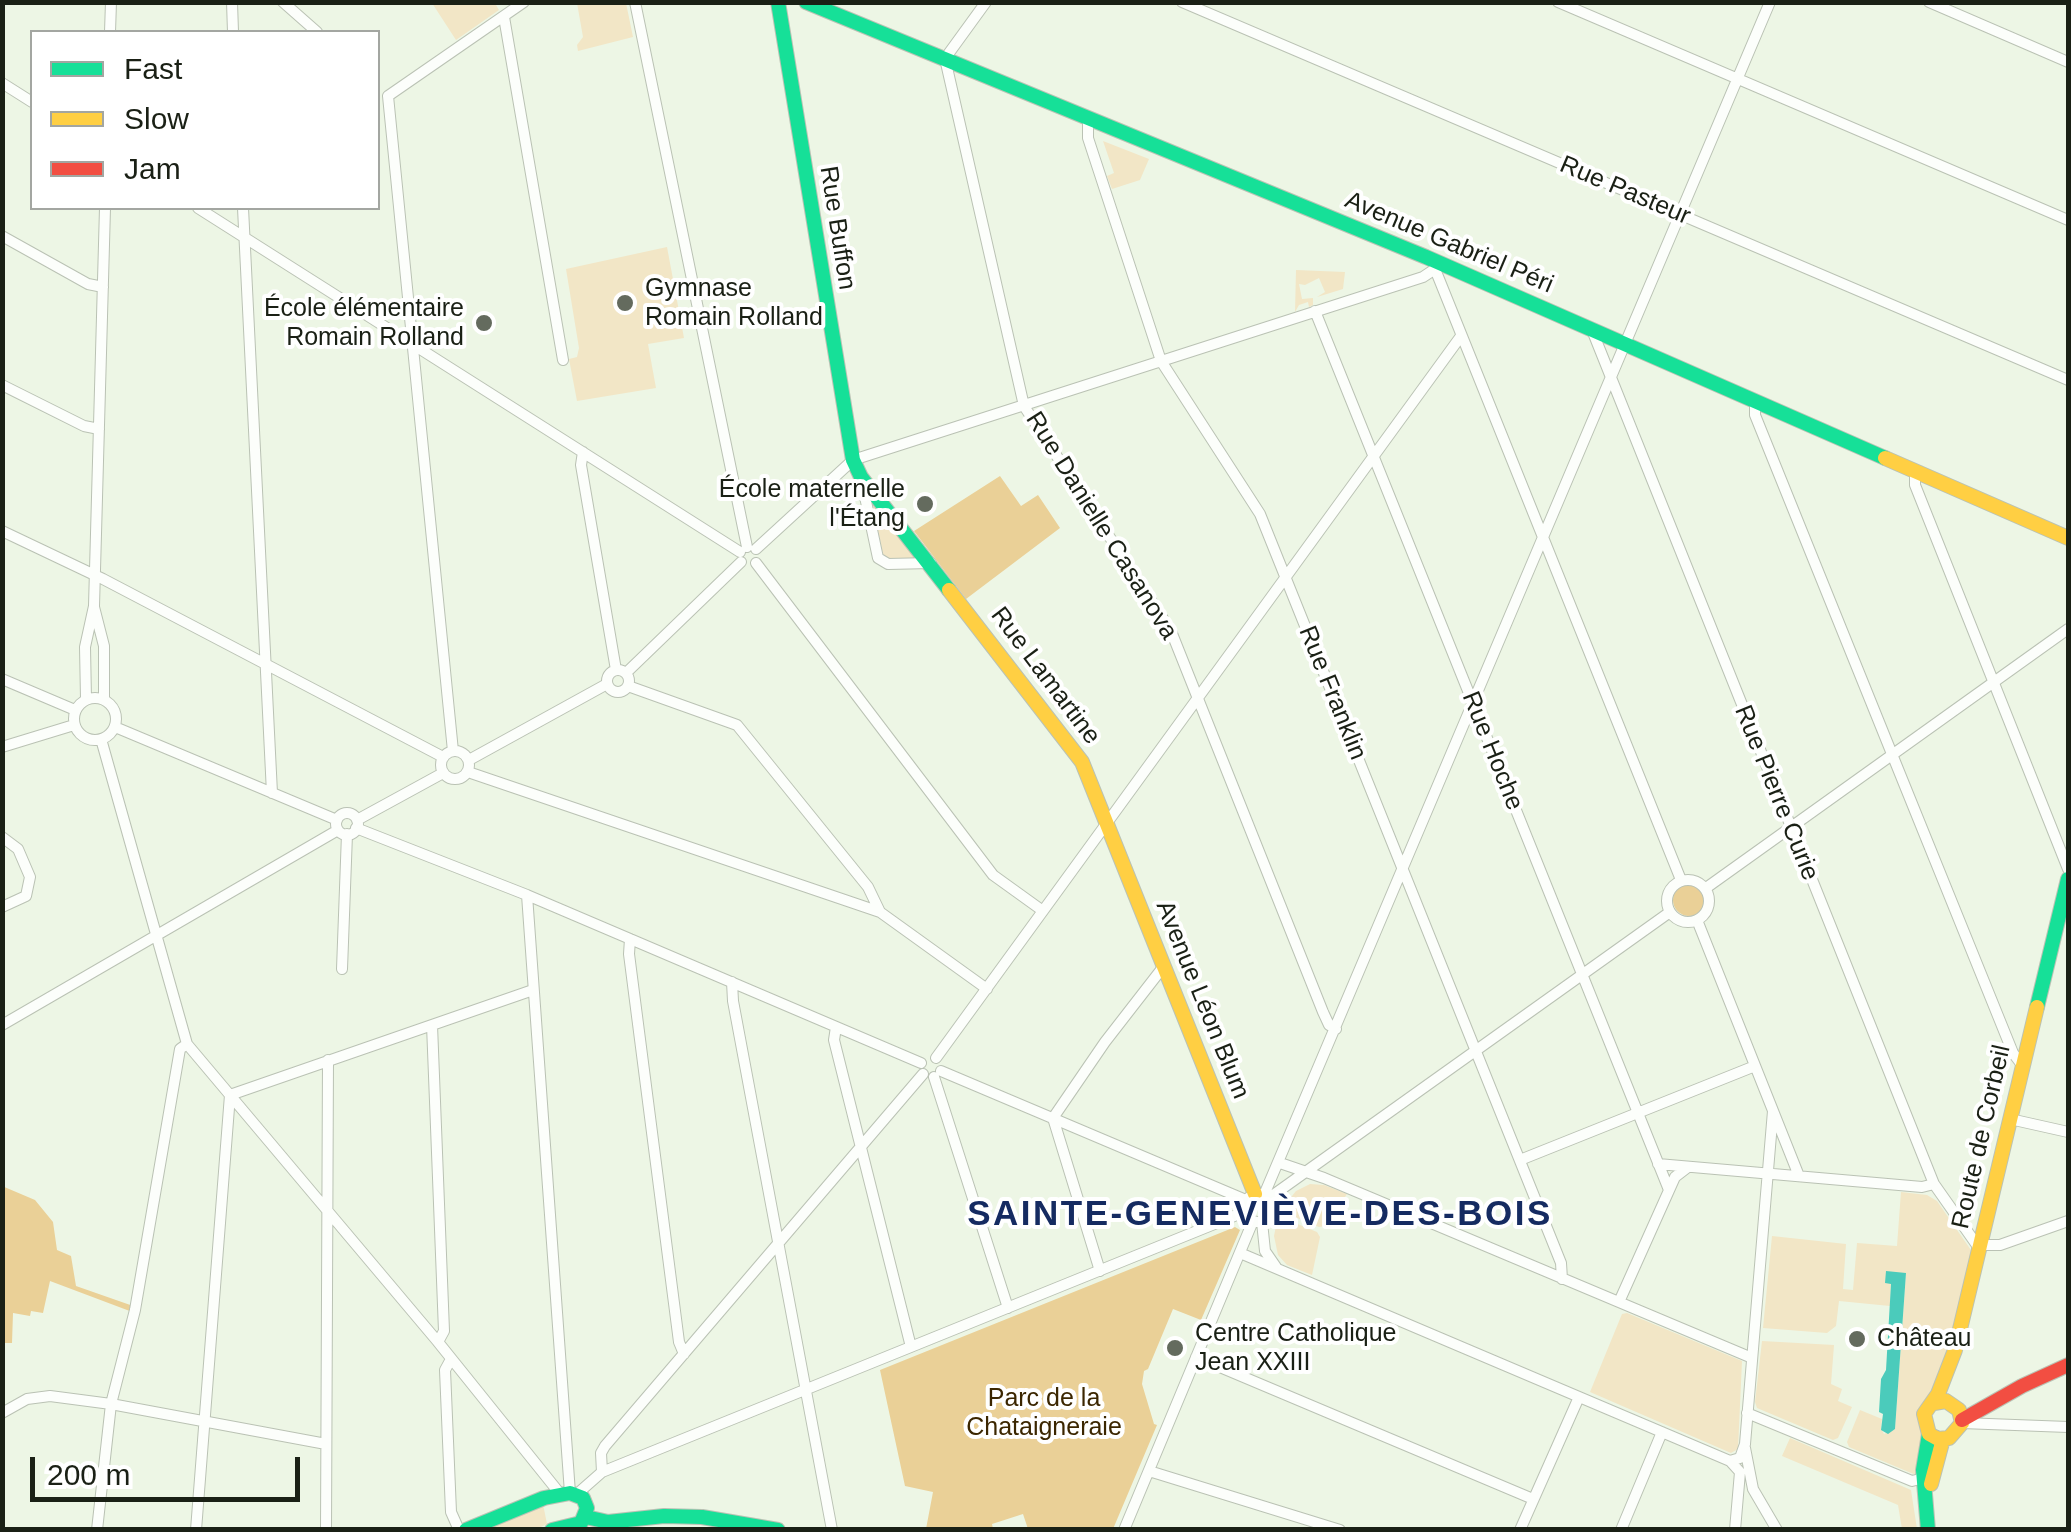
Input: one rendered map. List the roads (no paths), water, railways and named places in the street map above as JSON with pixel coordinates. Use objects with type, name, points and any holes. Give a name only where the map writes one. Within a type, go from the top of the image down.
[{"type":"street","points":[[110,30],[111,2]]},
{"type":"street","points":[[232,2],[234,30]]},
{"type":"street","points":[[283,2],[315,30]]},
{"type":"street","points":[[388,96],[524,2]]},
{"type":"street","points":[[635,2],[748,566],[756,562],[994,876],[1044,911]]},
{"type":"street","name":"Rue Buffon","points":[[778,2],[853,460]]},
{"type":"street","name":"Avenue Gabriel Péri","points":[[806,2],[1592,329],[2068,538]]},
{"type":"street","points":[[946,60],[986,2]]},
{"type":"street","name":"Rue Pasteur","points":[[1182,2],[2068,380]]},
{"type":"street","points":[[1558,2],[2068,220]]},
{"type":"street","points":[[1124,1530],[1240,1253],[1259,1197],[1280,1163],[1770,2]]},
{"type":"street","points":[[1929,2],[2068,62]]},
{"type":"street","points":[[504,17],[563,360]]},
{"type":"street","name":"Rue Danielle Casanova","points":[[946,60],[1024,406],[1171,632],[1323,1012],[1329,1025],[1336,1029]]},
{"type":"street","points":[[2,84],[30,101]]},
{"type":"street","points":[[2,1025],[443,772],[448,754],[413,344],[388,96],[380,89]]},
{"type":"street","name":"Rue Franklin","points":[[1088,119],[1088,138],[1161,362],[1256,505],[1561,1263],[1562,1279]]},
{"type":"street","points":[[101,740],[81,736],[74,725],[75,710],[86,699],[85,648],[94,606],[105,210]]},
{"type":"street","points":[[201,210],[746,552]]},
{"type":"street","points":[[243,210],[272,794]]},
{"type":"street","points":[[2,236],[88,284],[103,287]]},
{"type":"street","points":[[607,684],[617,692],[624,676],[746,552],[853,460],[1423,277],[1436,266],[1681,880]]},
{"type":"street","name":"Rue Hoche","points":[[1316,312],[1669,1190]]},
{"type":"street","name":"Rue Pierre Curie","points":[[1592,329],[1934,1184],[1982,1246]]},
{"type":"street","points":[[602,1472],[604,1446],[930,1071],[1461,336]]},
{"type":"street","points":[[2,385],[84,426],[99,429]]},
{"type":"street","points":[[1755,400],[1755,414],[2012,1053],[2022,1065],[2025,1091]]},
{"type":"street","points":[[583,452],[581,465],[624,676]]},
{"type":"street","name":"Rue Lamartine","points":[[853,460],[861,477],[878,558],[888,564],[931,564]]},
{"type":"street","points":[[1915,470],[1915,486],[2068,869]]},
{"type":"street","name":"Rue Lamartine","points":[[861,477],[1075,751],[1107,824]]},
{"type":"street","points":[[2,531],[448,754],[462,752],[468,766],[880,912],[987,989]]},
{"type":"street","points":[[94,606],[104,646],[104,700]]},
{"type":"street","points":[[1706,888],[2068,628]]},
{"type":"street","points":[[443,772],[453,779],[468,766],[607,684],[610,673],[624,676],[736,726],[868,887],[880,912]]},
{"type":"street","points":[[2,679],[75,710]]},
{"type":"street","points":[[86,699],[104,700],[113,708],[115,726]]},
{"type":"street","points":[[2,747],[74,725]]},
{"type":"street","points":[[115,726],[347,827],[528,894],[930,1071],[1259,1197],[1272,1212],[1100,1271],[602,1472],[576,1501],[552,1513],[556,1528],[572,1528],[576,1501],[528,894]]},
{"type":"street","points":[[101,740],[115,726]]},
{"type":"street","points":[[101,740],[186,1044],[452,1359],[602,1527],[685,1523],[735,1530]]},
{"type":"street","name":"Avenue Léon Blum","points":[[1107,824],[1259,1197]]},
{"type":"street","points":[[342,970],[347,827]]},
{"type":"street","points":[[2,836],[18,849],[30,877],[26,896],[2,907]]},
{"type":"street","name":"Route de Corbeil","points":[[1934,1403],[1953,1356],[1982,1246],[2068,879]]},
{"type":"street","points":[[1681,880],[1695,880],[1706,888],[1709,906],[1697,920],[1679,920],[1670,912],[1668,894],[1681,880]]},
{"type":"street","name":"Route de Corbeil","points":[[2014,1120],[2025,1091],[2068,906]]},
{"type":"street","points":[[1259,1197],[1307,1172],[1670,912]]},
{"type":"street","points":[[1697,920],[1799,1176]]},
{"type":"street","points":[[630,938],[631,974],[679,1342],[684,1354]]},
{"type":"street","points":[[1053,1118],[1164,966]]},
{"type":"street","points":[[732,982],[832,1530]]},
{"type":"street","points":[[230,1095],[533,990]]},
{"type":"street","points":[[432,1025],[444,1331],[438,1342]]},
{"type":"street","points":[[836,1027],[834,1040],[911,1347]]},
{"type":"street","points":[[96,1530],[111,1404],[135,1310],[180,1054],[186,1044]]},
{"type":"street","points":[[326,1530],[328,1060]]},
{"type":"street","points":[[1520,1160],[1755,1066]]},
{"type":"street","points":[[930,1071],[1008,1308]]},
{"type":"street","points":[[196,1530],[230,1095]]},
{"type":"street","points":[[1735,1530],[1745,1485],[1747,1413],[1773,1111]]},
{"type":"street","points":[[1053,1118],[1100,1271]]},
{"type":"street","points":[[2014,1120],[2068,1132]]},
{"type":"street","points":[[1280,1163],[1752,1358]]},
{"type":"street","points":[[1658,1164],[1922,1187],[1934,1184]]},
{"type":"street","points":[[1619,1302],[1678,1172],[1688,1166]]},
{"type":"street","points":[[1253,1218],[1265,1251],[1279,1270]]},
{"type":"street","points":[[1982,1246],[2000,1244],[2068,1221]]},
{"type":"street","name":"Route de Corbeil","points":[[1959,1414],[1982,1246]]},
{"type":"street","points":[[1240,1253],[1730,1461],[1776,1530]]},
{"type":"street","points":[[1196,1357],[1533,1499]]},
{"type":"street","points":[[452,1359],[445,1370],[451,1512],[463,1530],[544,1498],[576,1501],[608,1522],[685,1516],[778,1530]]},
{"type":"street","points":[[1959,1414],[2000,1391],[2022,1386],[2068,1365]]},
{"type":"street","points":[[2,1413],[38,1396],[111,1404],[326,1444]]},
{"type":"street","points":[[1520,1530],[1578,1396]]},
{"type":"street","points":[[1931,1530],[1930,1490],[1936,1437],[1924,1419],[1926,1410],[1934,1403],[1959,1414],[2068,1426]]},
{"type":"street","points":[[1747,1413],[1912,1480],[1920,1480],[1936,1437]]},
{"type":"street","points":[[1936,1437],[1955,1435],[1959,1414]]},
{"type":"street","points":[[1621,1530],[1662,1432]]},
{"type":"street","points":[[1730,1461],[1740,1458],[1745,1444]]},
{"type":"street","points":[[1923,1470],[1931,1530]]},
{"type":"street","points":[[1149,1471],[1340,1530]]},
{"type":"water","points":[[1886,1271],[1906,1273],[1895,1429],[1888,1434],[1881,1430],[1883,1414],[1879,1412],[1881,1379],[1886,1370],[1891,1284],[1885,1283]]},
{"type":"place","name":"Gymnase Romain Rolland","points":[[625,303]]},
{"type":"place","name":"École élémentaire Romain Rolland","points":[[484,323]]},
{"type":"place","name":"École maternelle l'Étang","points":[[925,504]]},
{"type":"place","name":"Château","points":[[1857,1339]]},
{"type":"place","name":"Centre Catholique Jean XXIII","points":[[1175,1348]]},
{"type":"district","name":"SAINTE-GENEVIÈVE-DES-BOIS","points":[[1260,1215]]},
{"type":"park label","name":"Parc de la Chataigneraie","points":[[1044,1414]]}]
